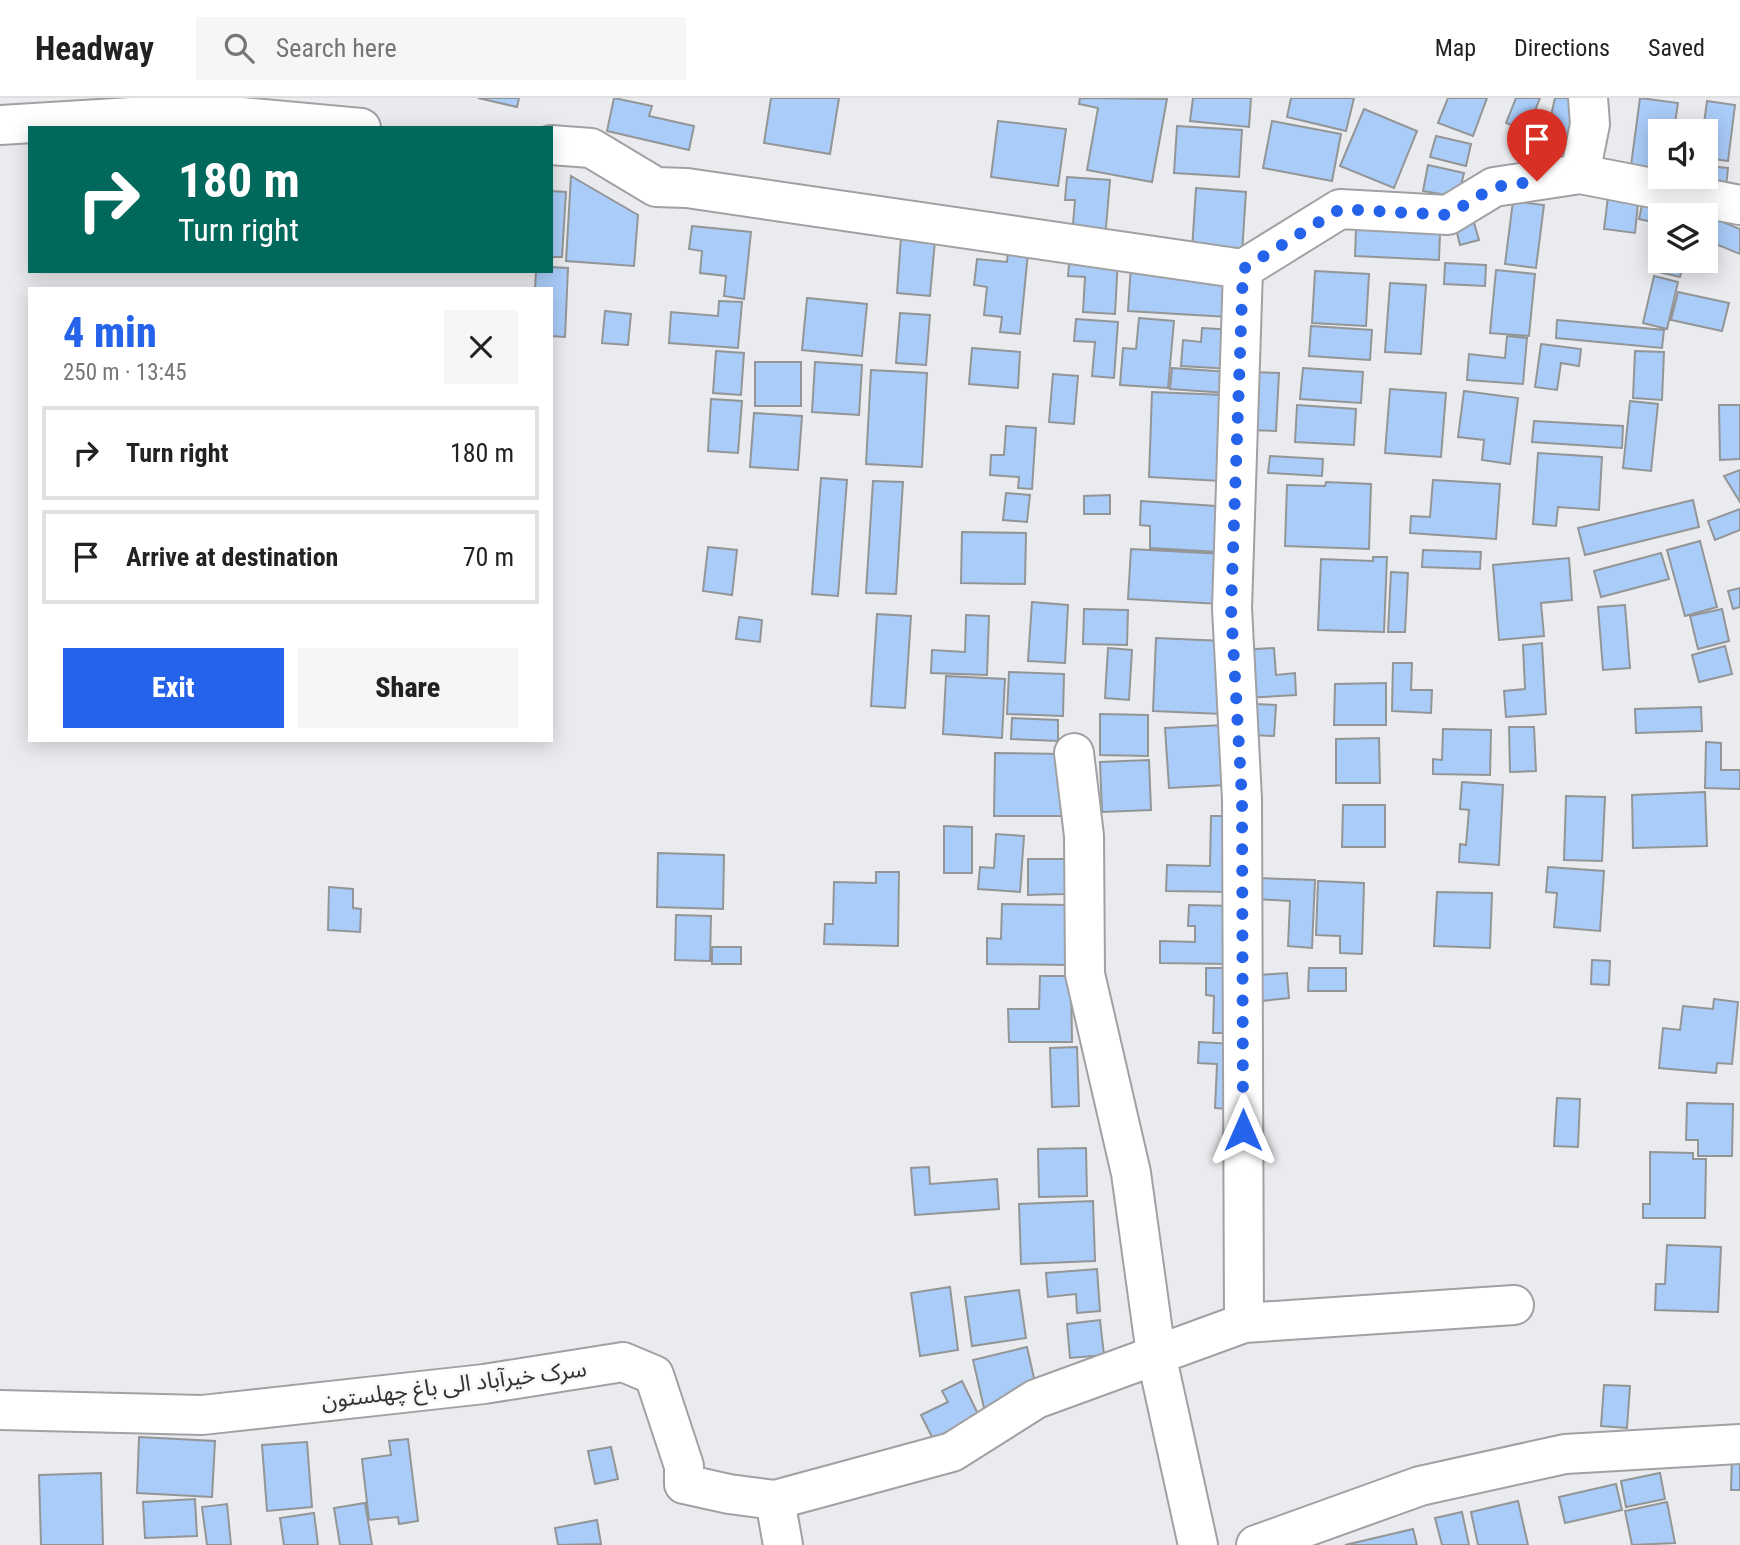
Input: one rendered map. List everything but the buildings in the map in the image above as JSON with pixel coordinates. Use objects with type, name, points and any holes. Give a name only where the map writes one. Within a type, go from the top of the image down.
[{"type":"street","points":[[1580,174],[1590,124],[1588,98]]},
{"type":"street","points":[[0,125],[200,106],[346,126]]},
{"type":"street","points":[[553,145],[591,148],[656,187],[687,188],[1243,269],[1340,209],[1448,215],[1494,187],[1580,174],[1740,205]]},
{"type":"street","points":[[1243,269],[1231,608],[1242,799],[1244,1323]]},
{"type":"street","points":[[1074,753],[1084,836],[1085,974],[1131,1173],[1156,1354],[1198,1545]]},
{"type":"street","points":[[783,1545],[775,1500],[952,1452],[1036,1399],[1244,1323],[1514,1305]]},
{"type":"street","name":"سرک خیرآباد الی باغ چهلستون","points":[[0,1410],[202,1415],[484,1384],[623,1362],[654,1375],[684,1466],[684,1484],[775,1500]]},
{"type":"street","points":[[1256,1545],[1420,1486],[1565,1454],[1740,1444]]},
{"type":"route","points":[[1243,1130],[1242,799],[1231,608],[1243,269],[1340,209],[1448,215],[1494,187],[1537,181]]}]
